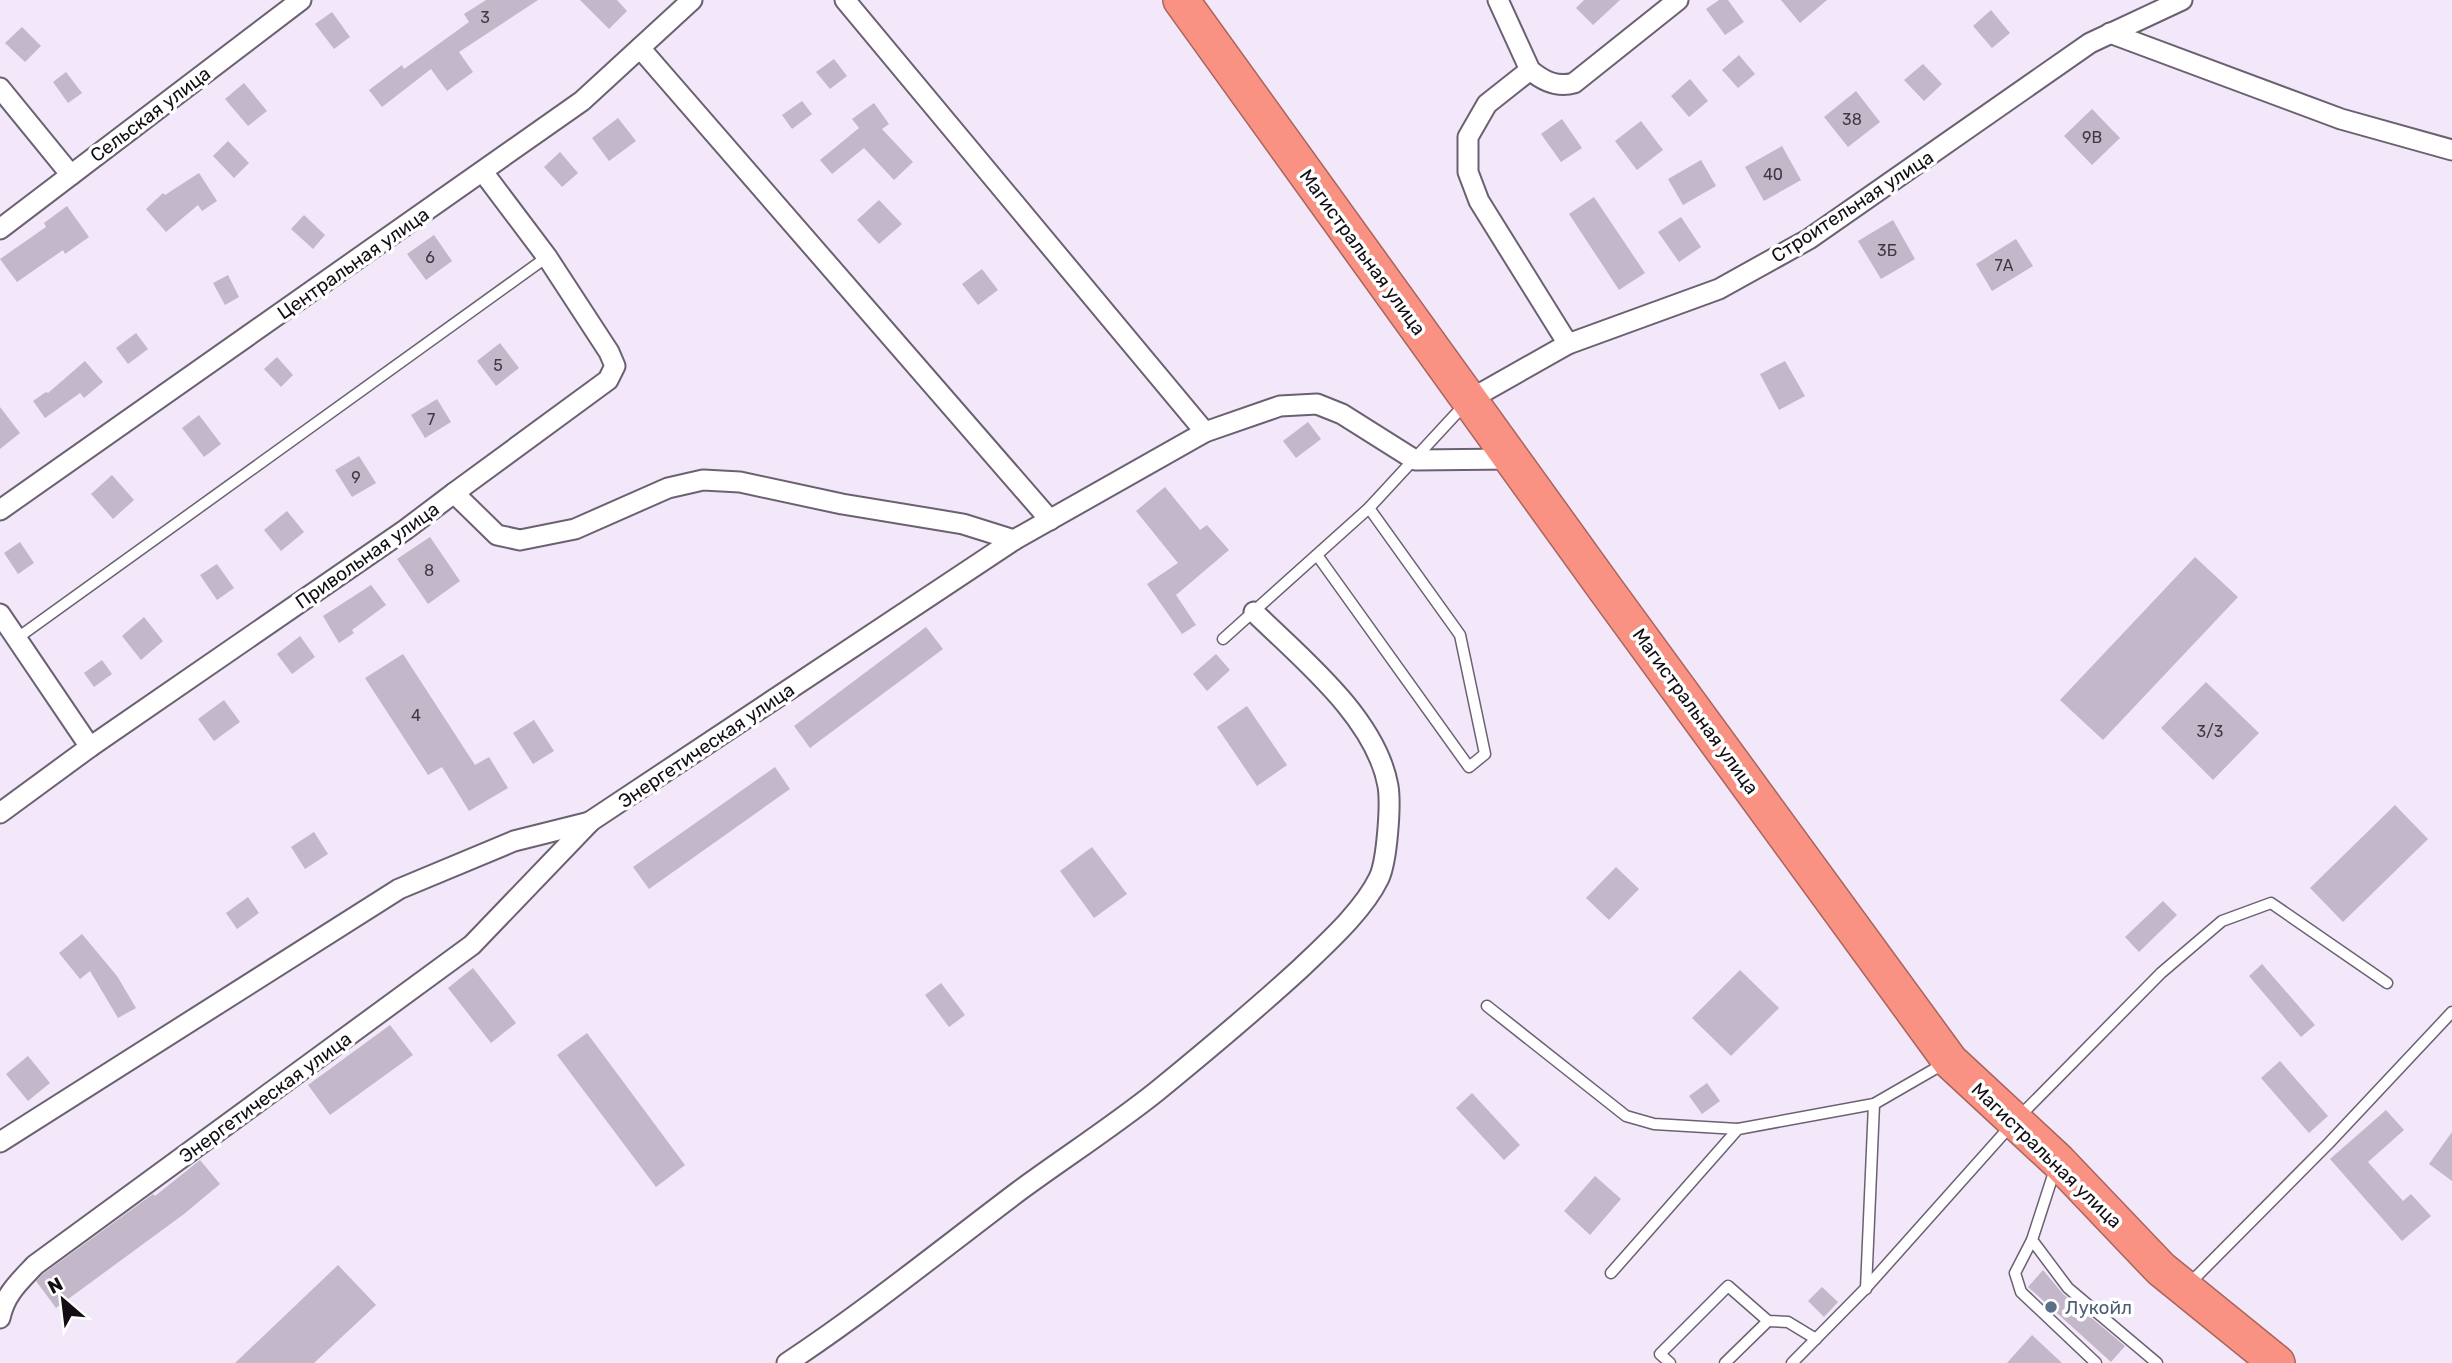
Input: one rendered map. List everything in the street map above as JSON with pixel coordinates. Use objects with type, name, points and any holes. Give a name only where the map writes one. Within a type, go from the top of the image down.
[{"type":"highway","name":"Магистральная улица","points":[[1181,0],[1950,1060],[2058,1161],[2161,1269],[2277,1363]]},
{"type":"street","name":"Сельская улица","points":[[0,229],[301,0]]},
{"type":"street","name":"Центральная улица","points":[[0,510],[582,101],[692,0]]},
{"type":"street","points":[[845,0],[1205,432]]},
{"type":"street","points":[[1498,0],[1530,70],[1551,83],[1563,86],[1574,83],[1678,0]]},
{"type":"street","name":"Строительная улица","points":[[1469,400],[1568,344],[1719,289],[1809,239],[2090,43],[2182,0]]},
{"type":"street","points":[[2110,33],[2341,119],[2452,150]]},
{"type":"street","points":[[640,47],[1050,520]]},
{"type":"street","points":[[1530,70],[1487,104],[1468,137],[1468,172],[1479,201],[1568,344]]},
{"type":"street","points":[[0,89],[71,175]]},
{"type":"street","points":[[454,493],[608,380],[615,366],[547,257],[483,172]]},
{"type":"street","name":"Энергетическая улица","points":[[0,1318],[11,1290],[35,1265],[472,946],[591,821],[1014,540],[1205,432],[1280,406],[1317,404],[1342,414],[1365,426],[1415,460]]},
{"type":"street","points":[[1415,460],[1512,459]]},
{"type":"street","name":"Привольная улица","points":[[0,813],[454,493],[497,535],[520,540],[575,529],[668,488],[703,480],[740,482],[842,504],[963,524],[1014,540]]},
{"type":"street","points":[[787,1363],[843,1326],[947,1245],[1154,1093],[1256,1009],[1331,939],[1359,908],[1380,877],[1388,830],[1388,786],[1373,744],[1347,704],[1254,612]]},
{"type":"street","points":[[0,614],[90,747]]},
{"type":"street","points":[[0,1142],[400,889],[514,841],[591,821]]},
{"type":"lane","points":[[16,639],[547,257]]},
{"type":"lane","points":[[1223,639],[1369,508],[1469,400]]},
{"type":"lane","points":[[1317,555],[1469,767],[1485,754],[1460,635],[1369,508]]},
{"type":"lane","points":[[1792,1363],[1866,1289],[2014,1122],[2161,973],[2222,921],[2271,903],[2387,984]]},
{"type":"lane","points":[[1487,1006],[1626,1116],[1654,1124],[1738,1129],[1874,1104],[1950,1060]]},
{"type":"lane","points":[[2185,1288],[2329,1143],[2452,1012]]},
{"type":"lane","points":[[1866,1289],[1874,1104]]},
{"type":"lane","points":[[1611,1273],[1738,1129]]},
{"type":"lane","points":[[2058,1161],[2032,1240],[2015,1273],[2021,1292],[2096,1363]]},
{"type":"lane","points":[[2032,1240],[2068,1288],[2157,1363]]},
{"type":"lane","points":[[1670,1363],[1661,1354],[1728,1286],[1768,1321],[1788,1322],[1816,1339]]},
{"type":"lane","points":[[1725,1363],[1768,1321]]},
{"type":"building","points":[[486,0],[538,0],[459,52],[473,72],[447,91],[431,69],[382,107],[369,90],[402,65],[404,69],[469,22],[464,14]]},
{"type":"building","points":[[580,0],[617,0],[627,11],[609,29]]},
{"type":"building","points":[[1584,0],[1620,0],[1593,25],[1576,8]]},
{"type":"building","points":[[1719,0],[1728,0],[1744,22],[1725,35],[1706,9]]},
{"type":"building","points":[[1781,0],[1827,0],[1800,23]]},
{"type":"building","points":[[1991,10],[2010,33],[1992,48],[1973,26]]},
{"type":"building","points":[[332,12],[350,37],[334,49],[315,24]]},
{"type":"building","points":[[22,27],[41,46],[25,62],[5,43]]},
{"type":"building","points":[[1739,55],[1755,74],[1738,88],[1722,70]]},
{"type":"building","points":[[834,59],[847,76],[830,89],[816,72]]},
{"type":"building","points":[[1923,64],[1942,84],[1924,101],[1904,80]]},
{"type":"building","points":[[66,72],[82,93],[68,103],[53,82]]},
{"type":"building","points":[[1690,79],[1708,101],[1689,117],[1671,96]]},
{"type":"building","points":[[244,83],[267,111],[248,126],[225,99]]},
{"type":"building","points":[[1856,91],[1880,122],[1848,147],[1824,117]]},
{"type":"building","points":[[802,101],[812,114],[792,129],[782,115]]},
{"type":"building","points":[[874,103],[889,124],[882,129],[913,162],[894,180],[864,148],[832,174],[820,160],[859,128],[852,119]]},
{"type":"building","points":[[2092,109],[2120,138],[2092,165],[2064,136]]},
{"type":"building","points":[[618,118],[636,141],[609,161],[592,138]]},
{"type":"building","points":[[1562,119],[1582,148],[1561,162],[1541,134]]},
{"type":"building","points":[[1641,121],[1663,150],[1637,170],[1615,141]]},
{"type":"building","points":[[228,141],[249,163],[234,178],[213,156]]},
{"type":"building","points":[[1782,146],[1801,180],[1764,201],[1745,167]]},
{"type":"building","points":[[560,152],[578,173],[562,187],[544,167]]},
{"type":"building","points":[[1701,160],[1716,186],[1683,205],[1668,179]]},
{"type":"building","points":[[199,173],[217,201],[202,211],[198,205],[166,232],[146,209],[163,193],[165,195]]},
{"type":"building","points":[[1594,197],[1645,273],[1619,290],[1569,214]]},
{"type":"building","points":[[879,200],[902,224],[879,244],[857,220]]},
{"type":"building","points":[[67,206],[89,237],[65,254],[63,250],[17,282],[0,259],[46,227],[44,223]]},
{"type":"building","points":[[304,215],[325,235],[313,249],[291,229]]},
{"type":"building","points":[[1681,217],[1701,247],[1679,262],[1658,232]]},
{"type":"building","points":[[1893,220],[1915,259],[1881,279],[1858,241]]},
{"type":"building","points":[[434,235],[452,261],[426,280],[407,254]]},
{"type":"building","points":[[2016,239],[2033,266],[1992,291],[1976,264]]},
{"type":"building","points":[[982,269],[998,290],[978,305],[962,284]]},
{"type":"building","points":[[228,275],[239,297],[225,305],[213,283]]},
{"type":"building","points":[[136,333],[148,349],[128,364],[116,348]]},
{"type":"building","points":[[500,343],[519,368],[496,386],[477,361]]},
{"type":"building","points":[[277,357],[293,375],[281,387],[264,369]]},
{"type":"building","points":[[85,361],[103,382],[84,398],[80,393],[45,418],[33,401],[48,393]]},
{"type":"building","points":[[1785,361],[1805,396],[1779,410],[1760,374]]},
{"type":"building","points":[[437,399],[451,422],[425,438],[411,415]]},
{"type":"building","points":[[0,407],[20,433],[0,449]]},
{"type":"building","points":[[199,415],[221,444],[204,457],[182,428]]},
{"type":"building","points":[[1308,422],[1321,439],[1296,458],[1283,441]]},
{"type":"building","points":[[359,456],[376,483],[352,497],[335,470]]},
{"type":"building","points":[[112,475],[134,500],[113,519],[91,494]]},
{"type":"building","points":[[1165,487],[1200,530],[1207,525],[1229,550],[1176,595],[1196,625],[1182,634],[1147,584],[1178,563],[1136,511]]},
{"type":"building","points":[[287,511],[304,532],[281,551],[264,530]]},
{"type":"building","points":[[430,537],[460,581],[428,604],[397,559]]},
{"type":"building","points":[[20,542],[34,563],[18,574],[4,553]]},
{"type":"building","points":[[2195,557],[2238,597],[2103,740],[2060,700]]},
{"type":"building","points":[[217,564],[234,588],[217,600],[200,575]]},
{"type":"building","points":[[371,585],[386,605],[339,643],[323,616]]},
{"type":"building","points":[[144,617],[163,641],[141,660],[122,636]]},
{"type":"building","points":[[926,627],[943,649],[810,748],[794,726]]},
{"type":"building","points":[[300,636],[315,657],[292,674],[277,654]]},
{"type":"building","points":[[403,654],[475,765],[489,757],[508,788],[469,811],[442,767],[428,775],[365,678]]},
{"type":"building","points":[[1216,654],[1230,670],[1207,691],[1193,674]]},
{"type":"building","points":[[102,660],[112,674],[94,687],[84,673]]},
{"type":"building","points":[[2206,682],[2259,733],[2213,780],[2161,728]]},
{"type":"building","points":[[224,700],[240,722],[214,741],[198,719]]},
{"type":"building","points":[[1247,706],[1287,765],[1257,786],[1217,727]]},
{"type":"building","points":[[534,720],[554,751],[533,764],[513,733]]},
{"type":"building","points":[[775,767],[790,789],[649,889],[633,867]]},
{"type":"building","points":[[2395,805],[2428,839],[2343,922],[2310,888]]},
{"type":"building","points":[[314,832],[328,854],[305,869],[291,847]]},
{"type":"building","points":[[1092,847],[1127,894],[1094,918],[1060,871]]},
{"type":"building","points":[[1616,867],[1639,889],[1609,920],[1586,898]]},
{"type":"building","points":[[248,897],[259,913],[237,929],[226,913]]},
{"type":"building","points":[[2163,901],[2177,915],[2139,952],[2125,937]]},
{"type":"building","points":[[82,934],[117,976],[136,1008],[118,1018],[90,971],[80,979],[59,953]]},
{"type":"building","points":[[2262,964],[2315,1025],[2301,1037],[2249,976]]},
{"type":"building","points":[[473,968],[516,1023],[491,1043],[448,988]]},
{"type":"building","points":[[1740,970],[1779,1008],[1731,1056],[1692,1018]]},
{"type":"building","points":[[941,983],[965,1015],[949,1027],[925,995]]},
{"type":"building","points":[[390,1025],[413,1055],[330,1115],[308,1085]]},
{"type":"building","points":[[587,1033],[685,1165],[656,1187],[557,1055]]},
{"type":"building","points":[[28,1056],[50,1083],[28,1101],[6,1074]]},
{"type":"building","points":[[2280,1061],[2328,1116],[2309,1133],[2261,1078]]},
{"type":"building","points":[[1707,1083],[1720,1101],[1702,1114],[1689,1096]]},
{"type":"building","points":[[1472,1093],[1520,1145],[1504,1160],[1456,1108]]},
{"type":"building","points":[[2386,1110],[2404,1130],[2368,1162],[2403,1201],[2411,1194],[2431,1216],[2402,1241],[2330,1159]]},
{"type":"building","points":[[2452,1132],[2452,1181],[2429,1164]]},
{"type":"building","points":[[200,1160],[220,1184],[184,1214],[56,1308],[36,1281],[153,1194],[155,1196]]},
{"type":"building","points":[[1595,1176],[1621,1199],[1590,1235],[1564,1211]]},
{"type":"building","points":[[338,1265],[376,1305],[314,1363],[235,1363]]},
{"type":"building","points":[[2043,1270],[2063,1294],[2125,1346],[2111,1362],[2028,1287]]},
{"type":"building","points":[[1822,1287],[1838,1302],[1824,1317],[1808,1301]]},
{"type":"building","points":[[2032,1335],[2062,1363],[2007,1363]]},
{"type":"place","name":"Лукойл","points":[[2051,1307]]}]
